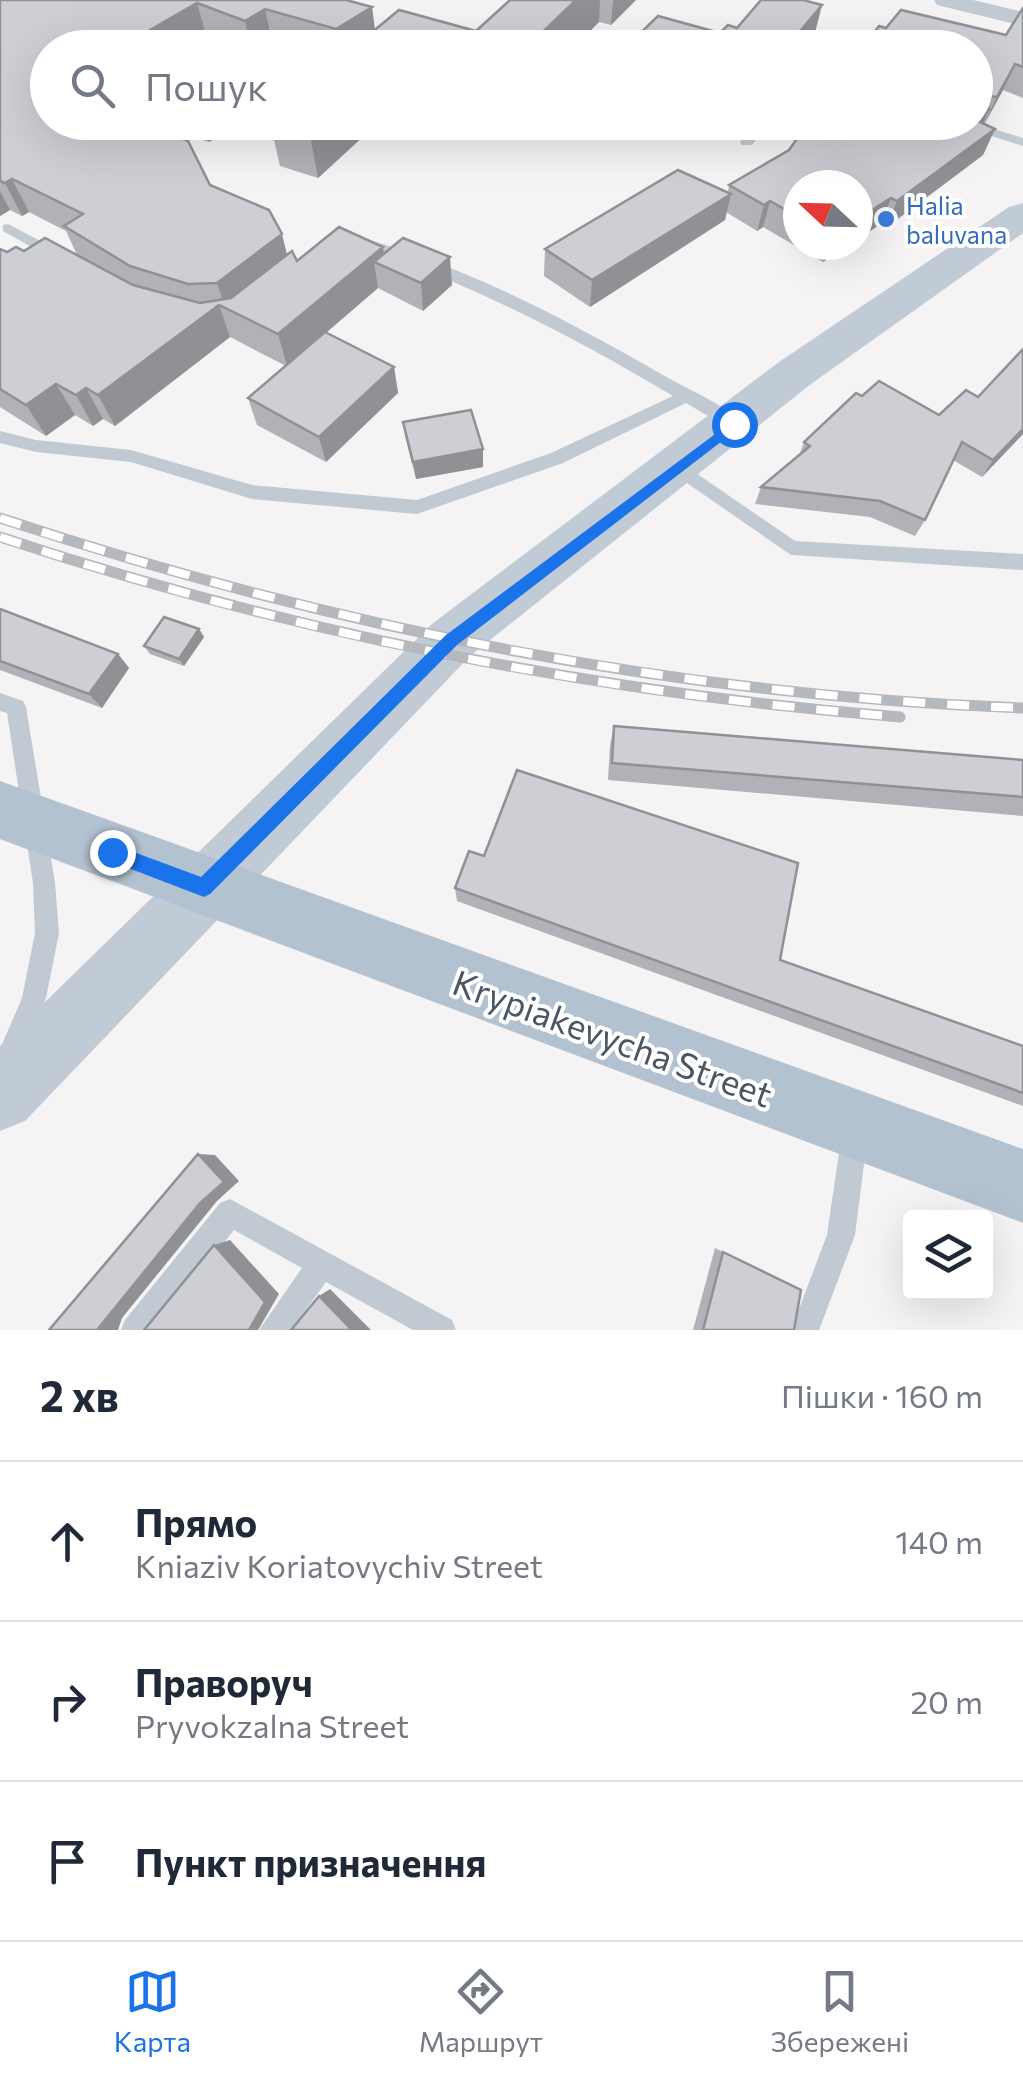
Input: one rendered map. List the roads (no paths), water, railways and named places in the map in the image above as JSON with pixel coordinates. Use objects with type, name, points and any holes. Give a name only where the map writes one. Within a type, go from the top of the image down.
[{"type":"main road","points":[[0,1096],[451,640],[795,373],[1023,214]]},
{"type":"main road","name":"Krypiakevycha Street","points":[[16,816],[1023,1186]]},
{"type":"street","points":[[945,0],[1023,19]]},
{"type":"lane","points":[[993,133],[1023,142]]},
{"type":"lane","points":[[8,228],[72,264]]},
{"type":"lane","points":[[344,241],[362,242],[479,288],[688,396],[734,424]]},
{"type":"lane","points":[[0,437],[36,446],[132,456],[252,492],[417,506],[558,458],[688,396]]},
{"type":"lane","points":[[677,467],[791,548],[1023,562]]},
{"type":"lane","points":[[0,702],[16,707],[16,816],[44,884],[47,933],[34,998],[0,1079]]},
{"type":"lane","points":[[813,1328],[841,1235],[856,1126]]},
{"type":"lane","points":[[135,1330],[230,1213],[433,1328]]},
{"type":"lane","points":[[273,1330],[322,1264]]},
{"type":"railway","points":[[0,518],[250,592],[505,649],[763,688],[1023,708]]},
{"type":"railway","points":[[0,537],[221,603],[444,654],[670,692],[900,717]]},
{"type":"place","name":"Halia baluvana","points":[[886,219]]}]
